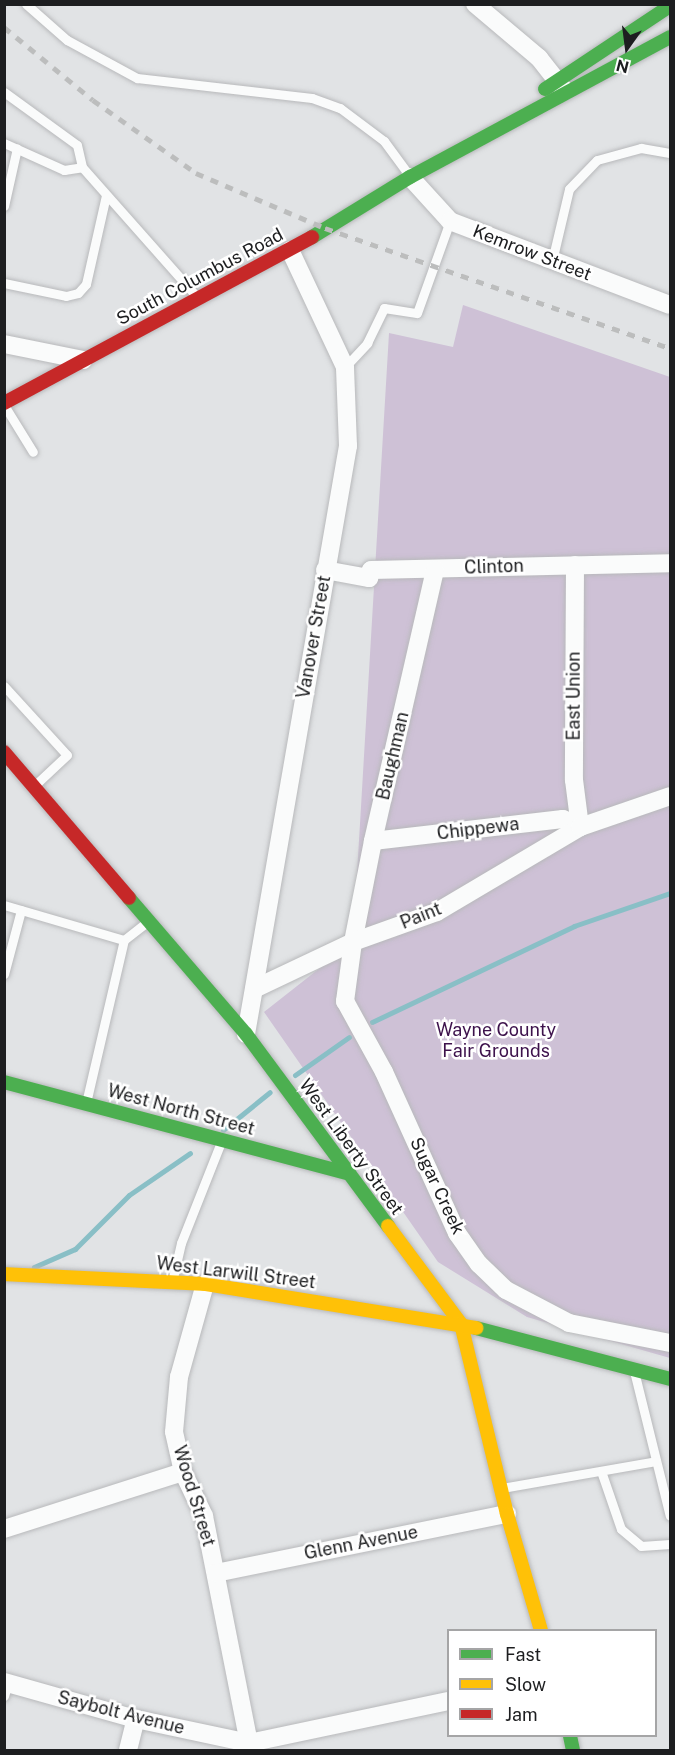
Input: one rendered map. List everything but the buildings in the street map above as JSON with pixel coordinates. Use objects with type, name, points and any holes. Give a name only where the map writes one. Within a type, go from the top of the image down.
[{"type":"main road","name":"South Columbus Road","points":[[4,404],[197,297],[290,250],[562,86],[670,6]]},
{"type":"main road","name":"South Columbus Road","points":[[562,86],[670,37]]},
{"type":"main road","name":"West Liberty Street","points":[[4,752],[246,1034],[461,1324],[507,1514],[541,1629]]},
{"type":"main road","name":"West North Street","points":[[4,1082],[348,1174]]},
{"type":"main road","name":"West Larwill Street","points":[[4,1274],[205,1284],[461,1324],[670,1379]]},
{"type":"street","points":[[476,4],[539,58],[562,86]]},
{"type":"street","name":"Kemrow Street","points":[[410,177],[450,221],[670,304]]},
{"type":"street","name":"Vanover Street","points":[[246,1034],[348,446],[345,368],[290,250]]},
{"type":"street","points":[[4,344],[83,360]]},
{"type":"street","name":"Clinton","points":[[325,570],[369,578],[371,570],[670,563]]},
{"type":"street","name":"East Union","points":[[575,565],[574,780],[580,827]]},
{"type":"street","name":"Baughman","points":[[352,942],[435,570]]},
{"type":"street","name":"Paint","points":[[254,989],[352,942],[438,912],[580,827],[670,796]]},
{"type":"street","name":"Chippewa","points":[[373,841],[563,819],[580,827]]},
{"type":"street","name":"Sugar Creek","points":[[352,942],[345,1001],[384,1072],[457,1233],[479,1264],[506,1290],[569,1323],[670,1343]]},
{"type":"street","name":"Wood Street","points":[[205,1284],[179,1377],[174,1432],[183,1472],[204,1516],[249,1743]]},
{"type":"street","points":[[4,1529],[183,1472]]},
{"type":"street","name":"Glenn Avenue","points":[[216,1573],[507,1514]]},
{"type":"street","name":"Saybolt Avenue","points":[[6,1687],[136,1719],[249,1743],[447,1701]]},
{"type":"street","points":[[128,1750],[136,1719]]},
{"type":"lane","points":[[26,4],[67,40],[137,78],[312,98],[340,108],[384,141],[410,177]]},
{"type":"lane","points":[[4,92],[77,145],[82,167],[197,297]]},
{"type":"lane","points":[[4,143],[64,170],[82,167]]},
{"type":"lane","points":[[4,206],[17,148]]},
{"type":"lane","points":[[552,261],[569,189],[597,160],[641,148],[670,153]]},
{"type":"lane","points":[[4,283],[66,296],[78,293],[86,284],[106,195]]},
{"type":"lane","points":[[345,368],[367,343],[384,308],[417,313],[450,221]]},
{"type":"lane","points":[[4,404],[33,452]]},
{"type":"lane","points":[[4,686],[67,755],[34,786]]},
{"type":"lane","points":[[4,905],[124,940]]},
{"type":"lane","points":[[4,974],[21,910]]},
{"type":"lane","points":[[86,1103],[124,940],[149,920]]},
{"type":"lane","points":[[172,1282],[181,1243],[222,1140]]},
{"type":"lane","points":[[634,1369],[670,1516]]},
{"type":"lane","points":[[501,1488],[656,1461]]},
{"type":"lane","points":[[601,1471],[621,1529],[641,1546],[670,1544]]},
{"type":"green space","name":"Wayne County Fair Grounds","points":[[463,305],[670,377],[670,1358],[527,1317],[438,1262],[264,1012],[353,942],[389,333],[453,347]]},
{"type":"waterway","points":[[372,1022],[574,926],[670,893]]},
{"type":"waterway","points":[[295,1075],[349,1037]]},
{"type":"waterway","points":[[223,1130],[270,1092]]},
{"type":"waterway","points":[[34,1267],[75,1249],[129,1195],[190,1153]]},
{"type":"railway","points":[[4,27],[93,100],[196,173],[325,228],[670,348]]},
{"type":"traffic: fast","points":[[545,89],[670,6]]},
{"type":"traffic: fast","points":[[312,237],[410,177],[670,37]]},
{"type":"traffic: fast","points":[[129,898],[246,1034],[388,1226]]},
{"type":"traffic: fast","points":[[4,1082],[349,1174]]},
{"type":"traffic: fast","points":[[476,1328],[670,1379]]},
{"type":"traffic: fast","points":[[570,1737],[573,1750]]},
{"type":"traffic: slow","points":[[388,1226],[461,1324],[507,1514],[541,1629]]},
{"type":"traffic: slow","points":[[4,1274],[205,1284],[476,1328]]},
{"type":"traffic: jam","points":[[4,403],[312,237]]},
{"type":"traffic: jam","points":[[4,752],[129,898]]}]
